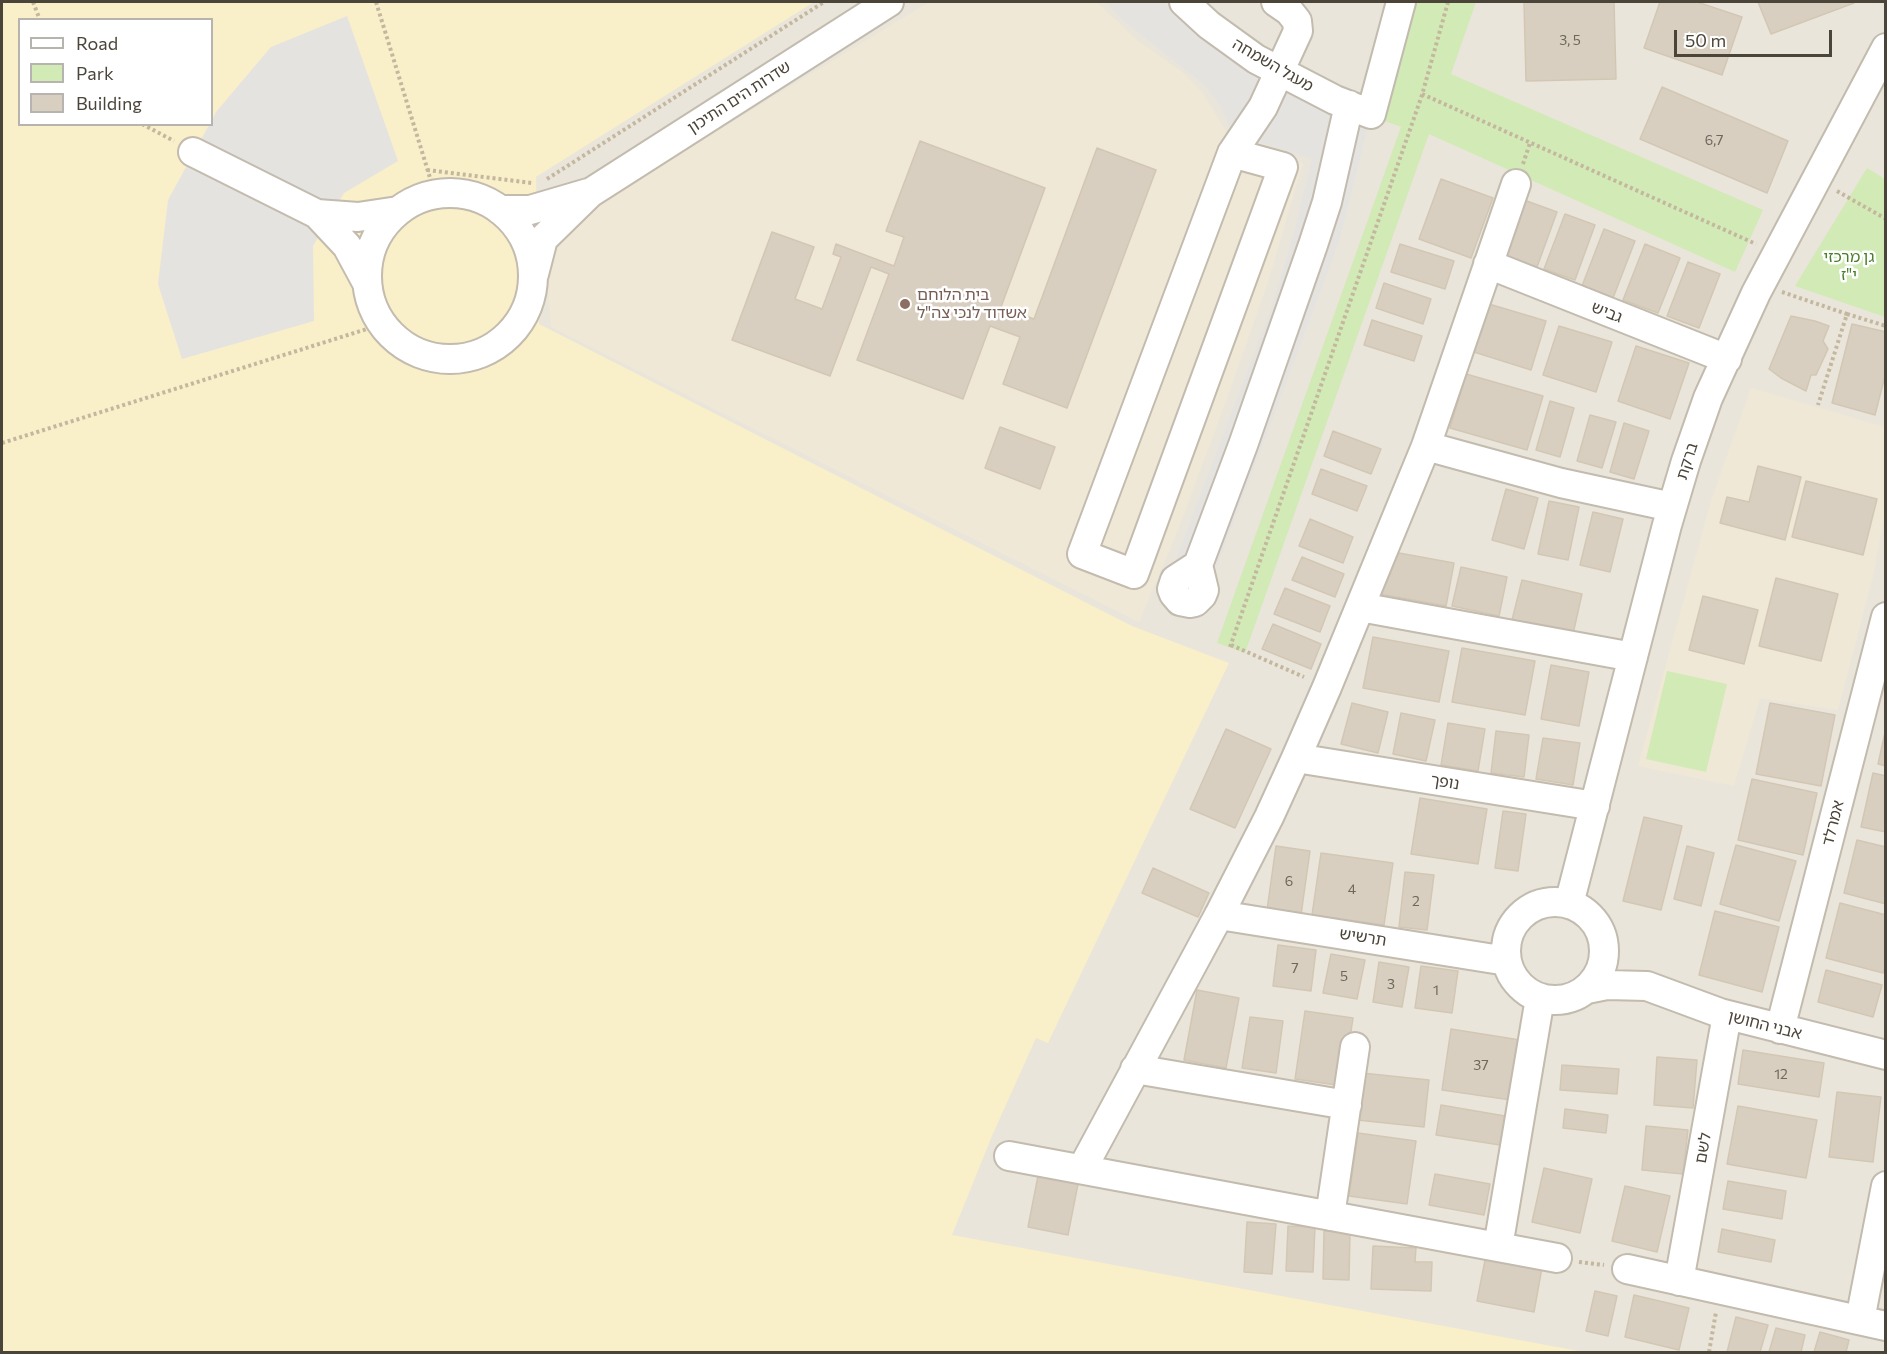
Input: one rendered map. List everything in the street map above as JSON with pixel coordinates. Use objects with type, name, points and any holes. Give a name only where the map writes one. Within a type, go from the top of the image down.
[{"type":"street","name":"שדרות הים התיכון","points":[[534,275],[543,239],[590,193],[889,2]]},
{"type":"street","name":"מעגל השמחה","points":[[1184,2],[1218,32],[1256,59],[1360,110]]},
{"type":"street","points":[[1232,153],[1283,167],[1134,574],[1082,554],[1232,153],[1263,107],[1298,32],[1297,21],[1289,11],[1276,2]]},
{"type":"street","points":[[1198,565],[1243,445],[1360,110],[1401,2]]},
{"type":"street","name":"ברקת","points":[[1569,904],[1672,507],[1708,398],[1756,293],[1886,48]]},
{"type":"street","points":[[193,152],[316,214],[347,246],[367,283]]},
{"type":"street","points":[[431,182],[483,200],[500,210],[520,230],[530,252],[534,275],[530,299],[521,320],[505,339],[485,352],[462,358],[439,358],[416,352],[396,339],[383,324],[371,303],[367,283],[368,262],[374,242],[384,225],[416,200],[431,182]]},
{"type":"street","points":[[1082,1169],[1219,915],[1296,758],[1426,446],[1516,184]]},
{"type":"street","name":"שדרות הים התיכון","points":[[500,210],[530,210],[590,193]]},
{"type":"street","points":[[316,214],[358,217],[399,211]]},
{"type":"street","name":"גביש","points":[[1488,264],[1726,359]]},
{"type":"street","points":[[1426,446],[1561,483],[1672,507]]},
{"type":"street","points":[[1360,607],[1633,657]]},
{"type":"street","name":"אמרלד","points":[[1780,1029],[1886,617]]},
{"type":"street","name":"נופך","points":[[1296,758],[1595,806]]},
{"type":"street","points":[[1552,903],[1569,904],[1588,915],[1601,933],[1604,948],[1603,963],[1597,977],[1587,989],[1573,997],[1557,1000],[1540,998],[1519,984],[1511,973],[1507,961],[1507,944],[1512,929],[1522,915],[1536,906],[1552,903]]},
{"type":"street","name":"תרשיש","points":[[1219,915],[1507,961]]},
{"type":"street","name":"אבני החושן","points":[[1601,933],[1622,963],[1647,986]]},
{"type":"street","name":"אבני החושן","points":[[1587,989],[1607,985],[1647,986],[1727,1016],[1886,1055]]},
{"type":"street","points":[[1498,1247],[1540,998]]},
{"type":"street","name":"לשם","points":[[1679,1281],[1727,1016]]},
{"type":"street","points":[[1330,1216],[1355,1047]]},
{"type":"street","points":[[1135,1070],[1347,1105]]},
{"type":"street","points":[[1009,1156],[1557,1258]]},
{"type":"street","points":[[1627,1269],[1873,1323],[1886,1185]]},
{"type":"path","points":[[33,2],[39,18]]},
{"type":"path","points":[[376,2],[431,182],[538,184],[824,2]]},
{"type":"path","points":[[1327,687],[1230,646],[1422,94],[1448,2]]},
{"type":"path","points":[[1422,94],[1762,247]]},
{"type":"path","points":[[146,126],[193,152]]},
{"type":"path","points":[[1835,190],[1886,219]]},
{"type":"path","points":[[1781,292],[1886,326]]},
{"type":"path","points":[[1818,405],[1847,314]]},
{"type":"path","points":[[2,443],[383,324]]},
{"type":"path","points":[[1557,1258],[1627,1269]]},
{"type":"path","points":[[1709,1353],[1719,1289]]},
{"type":"shaded area","points":[[446,2],[1885,2],[1885,1352],[1575,1352],[942,1239],[201,147]]},
{"type":"shaded area","name":"בית הלוחם אשדוד לנכי צה\"ל","points":[[929,2],[1097,2],[1137,40],[1185,74],[1202,92],[1230,138],[1303,163],[1268,282],[1225,404],[1178,530],[1139,622],[551,327],[547,277],[556,245],[574,218]]},
{"type":"shaded area","points":[[1105,2],[1162,2],[1240,65],[1368,127],[1340,239],[1213,577],[1175,562],[1270,312],[1293,236],[1312,159],[1233,134],[1220,105],[1206,86],[1130,26]]},
{"type":"shaded area","points":[[347,16],[398,161],[344,193],[313,246],[314,321],[182,359],[158,284],[168,200],[208,126],[213,126],[216,112],[271,47]]},
{"type":"shaded area","points":[[1751,388],[1885,427],[1885,512],[1874,572],[1838,710],[1760,698],[1734,786],[1638,766],[1711,501]]},
{"type":"green space","points":[[1414,2],[1476,2],[1451,74],[1763,210],[1735,272],[1429,134],[1245,653],[1217,643],[1401,127],[1382,120]]},
{"type":"green space","name":"גן מרכזי י\"ז","points":[[1867,168],[1885,179],[1885,317],[1795,286]]},
{"type":"green space","points":[[1667,671],[1727,684],[1706,772],[1646,759]]},
{"type":"sand","points":[[2,2],[814,2],[536,177],[539,324],[1132,626],[1229,663],[1048,1043],[1036,1038],[992,1136],[952,1235],[1584,1352],[2,1352]]},
{"type":"building","points":[[1524,2],[1614,2],[1616,79],[1526,81]]},
{"type":"building","points":[[1660,2],[1697,2],[1742,17],[1722,75],[1644,48]]},
{"type":"building","points":[[1758,2],[1854,2],[1854,3],[1771,34]]},
{"type":"building","points":[[1662,87],[1788,141],[1767,193],[1640,139]]},
{"type":"building","points":[[920,141],[1045,188],[1001,307],[1034,319],[1097,148],[1156,170],[1067,408],[1003,384],[1020,337],[990,326],[963,399],[857,360],[889,274],[871,267],[830,376],[732,340],[772,232],[814,247],[795,299],[822,309],[841,257],[833,254],[836,244],[894,266],[904,237],[886,231]]},
{"type":"building","points":[[1441,179],[1493,198],[1471,258],[1419,239]]},
{"type":"building","points":[[1524,200],[1557,212],[1537,267],[1504,256]]},
{"type":"building","points":[[1565,214],[1595,225],[1575,280],[1544,269]]},
{"type":"building","points":[[1604,229],[1635,241],[1613,298],[1582,286]]},
{"type":"building","points":[[1400,244],[1454,261],[1445,289],[1391,272]]},
{"type":"building","points":[[1645,244],[1680,258],[1658,313],[1623,300]]},
{"type":"building","points":[[1688,262],[1720,274],[1699,328],[1667,316]]},
{"type":"building","points":[[1384,283],[1431,299],[1423,324],[1376,308]]},
{"type":"building","points":[[1489,304],[1546,321],[1531,370],[1474,352]]},
{"type":"building","points":[[1791,316],[1829,326],[1823,341],[1828,349],[1816,375],[1811,375],[1806,391],[1769,369]]},
{"type":"building","points":[[1372,320],[1422,336],[1414,361],[1364,345]]},
{"type":"building","points":[[1852,324],[1886,332],[1886,372],[1875,415],[1832,403]]},
{"type":"building","points":[[1559,326],[1612,342],[1596,392],[1543,375]]},
{"type":"building","points":[[1636,346],[1689,363],[1670,419],[1618,401]]},
{"type":"building","points":[[1466,374],[1543,396],[1527,450],[1450,428]]},
{"type":"building","points":[[1550,401],[1574,408],[1560,457],[1536,450]]},
{"type":"building","points":[[1590,415],[1616,422],[1602,468],[1577,461]]},
{"type":"building","points":[[1624,423],[1649,431],[1634,479],[1610,472]]},
{"type":"building","points":[[1000,427],[1055,447],[1040,489],[985,468]]},
{"type":"building","points":[[1333,431],[1381,449],[1371,474],[1324,456]]},
{"type":"building","points":[[1758,466],[1801,477],[1785,540],[1720,523],[1727,497],[1749,502]]},
{"type":"building","points":[[1321,469],[1367,486],[1357,511],[1312,494]]},
{"type":"building","points":[[1806,481],[1877,499],[1863,555],[1792,537]]},
{"type":"building","points":[[1506,489],[1538,498],[1524,549],[1492,540]]},
{"type":"building","points":[[1549,501],[1579,507],[1568,560],[1538,554]]},
{"type":"building","points":[[1593,512],[1623,519],[1610,572],[1580,565]]},
{"type":"building","points":[[1310,519],[1353,537],[1343,563],[1299,546]]},
{"type":"building","points":[[1388,551],[1454,563],[1446,606],[1380,594]]},
{"type":"building","points":[[1302,557],[1344,574],[1335,597],[1292,580]]},
{"type":"building","points":[[1461,567],[1507,577],[1499,616],[1452,606]]},
{"type":"building","points":[[1776,578],[1838,594],[1821,661],[1759,646]]},
{"type":"building","points":[[1522,580],[1582,594],[1573,634],[1512,620]]},
{"type":"building","points":[[1285,588],[1330,606],[1320,632],[1274,614]]},
{"type":"building","points":[[1703,596],[1758,610],[1744,664],[1689,650]]},
{"type":"building","points":[[1273,624],[1321,644],[1311,669],[1262,649]]},
{"type":"building","points":[[1373,637],[1449,651],[1439,702],[1363,688]]},
{"type":"building","points":[[1462,648],[1535,661],[1525,715],[1452,702]]},
{"type":"building","points":[[1551,665],[1589,672],[1579,726],[1541,719]]},
{"type":"building","points":[[1352,703],[1388,712],[1378,753],[1341,744]]},
{"type":"building","points":[[1770,703],[1835,715],[1821,786],[1756,774]]},
{"type":"building","points":[[1401,713],[1435,720],[1426,761],[1393,754]]},
{"type":"building","points":[[1448,723],[1485,729],[1478,771],[1441,765]]},
{"type":"building","points":[[1886,728],[1886,766],[1878,764]]},
{"type":"building","points":[[1226,729],[1271,749],[1235,828],[1190,809]]},
{"type":"building","points":[[1496,731],[1529,735],[1524,777],[1491,773]]},
{"type":"building","points":[[1543,738],[1580,743],[1573,785],[1536,779]]},
{"type":"building","points":[[1873,773],[1886,776],[1886,832],[1861,827]]},
{"type":"building","points":[[1752,779],[1817,793],[1803,855],[1738,840]]},
{"type":"building","points":[[1420,798],[1487,809],[1478,864],[1411,854]]},
{"type":"building","points":[[1503,811],[1526,814],[1518,871],[1495,868]]},
{"type":"building","points":[[1644,817],[1682,826],[1661,910],[1623,901]]},
{"type":"building","points":[[1857,840],[1886,847],[1886,904],[1844,893]]},
{"type":"building","points":[[1736,845],[1796,861],[1779,921],[1720,904]]},
{"type":"building","points":[[1276,846],[1310,851],[1301,915],[1267,910]]},
{"type":"building","points":[[1687,846],[1714,853],[1701,906],[1674,899]]},
{"type":"building","points":[[1321,853],[1393,863],[1384,925],[1312,915]]},
{"type":"building","points":[[1153,868],[1209,893],[1198,917],[1142,893]]},
{"type":"building","points":[[1405,872],[1434,875],[1427,930],[1399,927]]},
{"type":"building","points":[[1840,903],[1886,915],[1886,964],[1883,973],[1826,958]]},
{"type":"building","points":[[1715,911],[1779,927],[1762,992],[1699,975]]},
{"type":"building","points":[[1278,945],[1316,950],[1311,991],[1273,986]]},
{"type":"building","points":[[1331,954],[1365,960],[1357,999],[1323,993]]},
{"type":"building","points":[[1379,962],[1409,967],[1402,1007],[1373,1002]]},
{"type":"building","points":[[1421,966],[1458,971],[1452,1013],[1415,1008]]},
{"type":"building","points":[[1826,970],[1882,985],[1873,1017],[1818,1002]]},
{"type":"building","points":[[1197,990],[1239,998],[1226,1068],[1184,1060]]},
{"type":"building","points":[[1305,1011],[1353,1018],[1343,1086],[1295,1079]]},
{"type":"building","points":[[1250,1017],[1283,1021],[1276,1073],[1242,1068]]},
{"type":"building","points":[[1451,1029],[1520,1040],[1511,1100],[1442,1090]]},
{"type":"building","points":[[1743,1050],[1824,1063],[1819,1097],[1738,1084]]},
{"type":"building","points":[[1657,1057],[1697,1060],[1693,1108],[1654,1105]]},
{"type":"building","points":[[1562,1065],[1619,1069],[1617,1094],[1560,1090]]},
{"type":"building","points":[[1362,1073],[1429,1080],[1424,1127],[1357,1120]]},
{"type":"building","points":[[1837,1092],[1881,1097],[1873,1162],[1829,1157]]},
{"type":"building","points":[[1441,1105],[1505,1116],[1500,1145],[1436,1135]]},
{"type":"building","points":[[1738,1106],[1817,1120],[1806,1178],[1727,1164]]},
{"type":"building","points":[[1565,1109],[1608,1115],[1606,1133],[1563,1128]]},
{"type":"building","points":[[1646,1126],[1688,1130],[1683,1174],[1642,1170]]},
{"type":"building","points":[[1358,1133],[1416,1141],[1407,1204],[1349,1196]]},
{"type":"building","points":[[1544,1168],[1592,1179],[1580,1233],[1532,1222]]},
{"type":"building","points":[[1435,1174],[1490,1184],[1484,1215],[1429,1205]]},
{"type":"building","points":[[1038,1176],[1078,1184],[1068,1235],[1028,1227]]},
{"type":"building","points":[[1728,1181],[1786,1191],[1782,1219],[1723,1209]]},
{"type":"building","points":[[1625,1186],[1670,1196],[1657,1252],[1612,1241]]},
{"type":"building","points":[[1247,1222],[1276,1224],[1272,1274],[1244,1272]]},
{"type":"building","points":[[1288,1226],[1315,1227],[1313,1272],[1286,1271]]},
{"type":"building","points":[[1722,1229],[1775,1240],[1771,1262],[1718,1252]]},
{"type":"building","points":[[1324,1231],[1350,1232],[1349,1280],[1323,1279]]},
{"type":"building","points":[[1373,1246],[1416,1248],[1415,1262],[1432,1262],[1431,1291],[1371,1289]]},
{"type":"building","points":[[1487,1250],[1543,1262],[1534,1312],[1477,1301]]},
{"type":"building","points":[[1595,1291],[1617,1296],[1608,1336],[1586,1331]]},
{"type":"building","points":[[1634,1295],[1689,1308],[1679,1350],[1625,1337]]},
{"type":"building","points":[[1736,1317],[1768,1325],[1760,1352],[1727,1352]]},
{"type":"building","points":[[1776,1328],[1805,1335],[1801,1352],[1769,1352]]},
{"type":"building","points":[[1820,1332],[1849,1340],[1846,1352],[1814,1352]]},
{"type":"place","name":"בית הלוחם אשדוד לנכי צה\"ל","points":[[905,304]]}]
